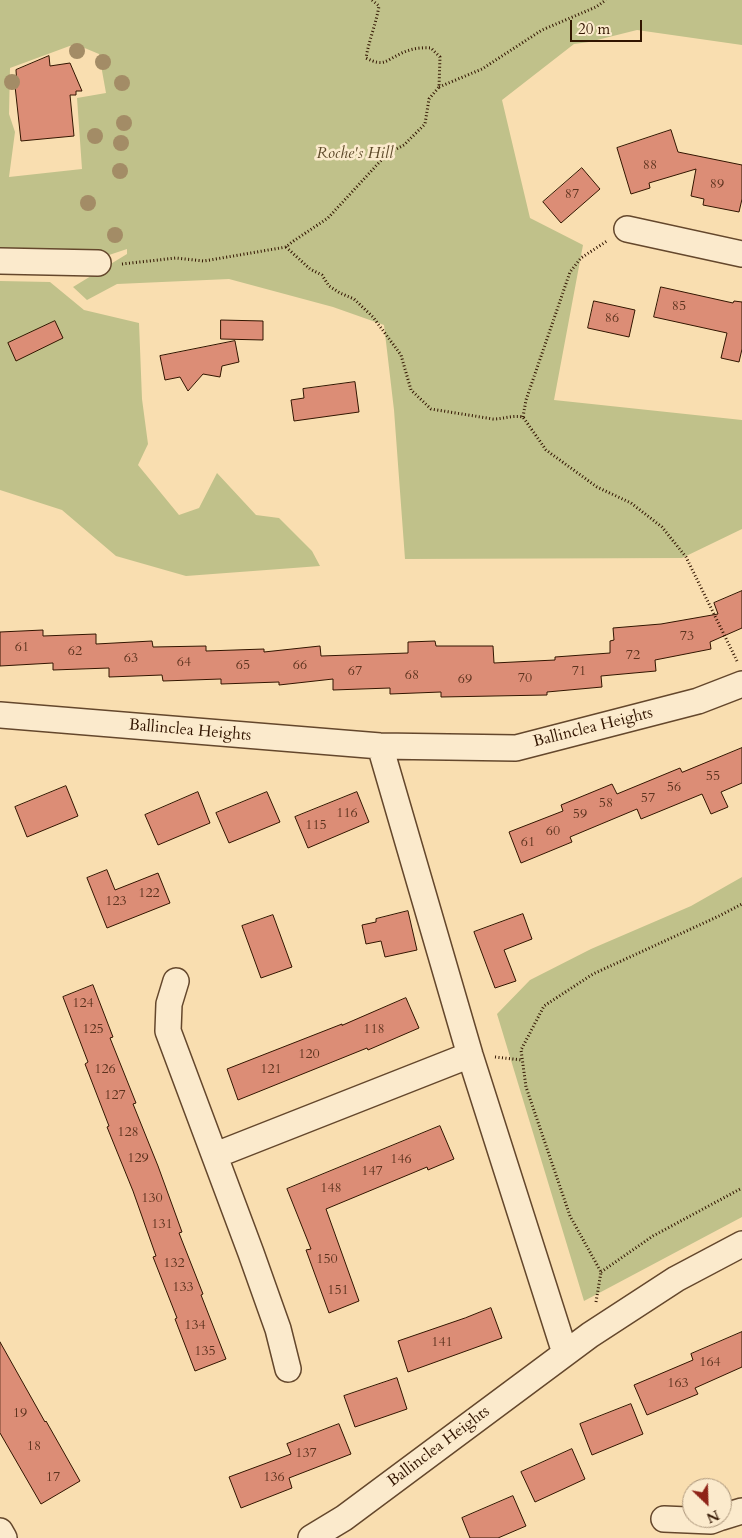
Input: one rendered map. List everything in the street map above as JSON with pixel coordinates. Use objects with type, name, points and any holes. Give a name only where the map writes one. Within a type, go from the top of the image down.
[{"type":"street","points":[[627,229],[742,254]]},
{"type":"street","points":[[0,261],[98,263]]},
{"type":"street","name":"Ballinclea Heights","points":[[0,715],[380,746],[516,748],[698,701],[740,674]]},
{"type":"street","points":[[380,746],[470,1055],[565,1354]]},
{"type":"street","points":[[176,981],[169,1004],[168,1031],[216,1155],[275,1321],[288,1369]]},
{"type":"street","points":[[216,1155],[470,1055]]},
{"type":"street","name":"Ballinclea Heights","points":[[311,1538],[352,1513],[590,1335],[676,1279],[742,1244]]},
{"type":"street","points":[[664,1519],[682,1520]]},
{"type":"street","points":[[0,1531],[4,1538]]},
{"type":"path","points":[[372,0],[379,6],[377,21],[366,58],[375,62],[388,62],[400,53],[421,47],[431,48],[440,56],[439,87]]},
{"type":"path","points":[[98,263],[125,264],[142,260],[176,258],[204,261],[286,247],[328,218],[387,154],[404,145],[425,124],[429,99],[439,87],[482,69],[542,30],[596,7],[606,0]]},
{"type":"path","points":[[523,417],[526,400],[570,272],[581,258],[627,229]]},
{"type":"path","points":[[286,247],[310,269],[322,275],[329,286],[354,299],[373,317],[401,355],[411,390],[430,409],[493,420],[513,415],[523,417],[546,450],[597,487],[631,503],[662,527],[686,557],[740,674]]},
{"type":"path","points":[[590,1335],[601,1272],[570,1216],[526,1087],[521,1050],[544,1006],[593,974],[742,904]]},
{"type":"path","points":[[601,1272],[653,1236],[742,1188]]},
{"type":"green space","name":"Roche's Hill","points":[[0,0],[742,0],[742,45],[637,30],[574,44],[502,100],[530,218],[583,245],[554,400],[742,420],[742,529],[682,558],[405,559],[394,410],[384,325],[333,307],[229,279],[117,284],[87,300],[73,287],[127,254],[127,249],[106,256],[0,252]],"holes":[[[75,44],[99,54],[106,93],[77,98],[82,169],[9,177],[15,132],[9,114],[10,68]]]},
{"type":"green space","points":[[0,281],[50,282],[84,310],[139,323],[142,399],[148,444],[138,465],[179,515],[199,508],[217,473],[256,515],[279,518],[312,551],[320,566],[186,576],[116,556],[62,510],[0,490]]},
{"type":"green space","points":[[742,877],[742,1217],[584,1301],[497,1014],[530,980],[591,949],[691,906]]},
{"type":"building","points":[[49,56],[50,66],[70,63],[82,91],[76,91],[76,95],[70,95],[74,136],[21,141],[15,86],[17,86],[16,70]]},
{"type":"building","points":[[671,130],[678,152],[742,165],[742,199],[739,212],[703,205],[704,199],[691,196],[696,169],[649,183],[650,188],[631,194],[617,148]]},
{"type":"building","points":[[582,168],[600,189],[561,223],[543,202]]},
{"type":"building","points":[[661,287],[733,303],[734,301],[742,302],[742,349],[739,362],[721,358],[727,333],[654,317]]},
{"type":"building","points":[[594,301],[635,310],[629,337],[588,328]]},
{"type":"building","points":[[221,320],[263,321],[263,340],[221,339]]},
{"type":"building","points":[[55,321],[63,338],[16,361],[8,343]]},
{"type":"building","points":[[235,341],[239,362],[222,366],[220,377],[203,374],[188,391],[180,377],[165,380],[160,356]]},
{"type":"building","points":[[355,382],[359,412],[294,421],[291,400],[304,398],[303,389]]},
{"type":"building","points":[[742,591],[742,628],[710,642],[711,649],[655,660],[656,671],[601,676],[602,687],[547,692],[547,695],[441,697],[441,692],[390,694],[390,688],[333,690],[333,679],[279,685],[279,682],[221,684],[221,679],[163,681],[162,675],[109,677],[109,668],[53,670],[53,663],[0,666],[0,632],[43,630],[43,636],[96,634],[96,644],[152,641],[153,647],[206,646],[206,651],[264,649],[264,652],[320,646],[321,656],[408,653],[408,642],[435,641],[436,646],[493,646],[494,663],[555,660],[555,657],[610,653],[610,641],[614,640],[613,628],[661,624],[718,614],[714,603]]},
{"type":"building","points":[[742,748],[742,783],[721,792],[728,807],[711,814],[702,794],[641,819],[637,809],[570,837],[572,842],[521,863],[509,832],[563,811],[561,805],[612,784],[617,794],[680,768],[682,772]]},
{"type":"building","points":[[66,786],[78,816],[27,837],[15,807]]},
{"type":"building","points":[[198,792],[210,823],[158,845],[145,815]]},
{"type":"building","points":[[267,792],[280,822],[229,843],[216,813]]},
{"type":"building","points":[[357,792],[369,822],[308,848],[295,817]]},
{"type":"building","points":[[107,870],[115,890],[158,873],[170,903],[107,928],[87,878]]},
{"type":"building","points":[[408,911],[417,950],[385,957],[381,941],[366,944],[362,925],[376,922],[376,919]]},
{"type":"building","points":[[523,914],[532,939],[504,950],[516,981],[495,988],[474,932]]},
{"type":"building","points":[[273,915],[292,967],[261,978],[242,926]]},
{"type":"building","points":[[93,985],[113,1037],[110,1038],[136,1103],[133,1104],[158,1166],[182,1232],[179,1233],[226,1359],[195,1371],[153,1257],[156,1256],[133,1191],[107,1127],[109,1126],[85,1064],[88,1062],[63,997]]},
{"type":"building","points":[[406,998],[419,1028],[368,1050],[367,1048],[238,1100],[227,1069],[342,1025]]},
{"type":"building","points":[[440,1126],[454,1159],[428,1170],[427,1167],[326,1209],[359,1301],[329,1313],[306,1250],[311,1249],[287,1189]]},
{"type":"building","points":[[491,1308],[502,1338],[408,1372],[398,1341]]},
{"type":"building","points":[[742,1332],[742,1367],[695,1388],[698,1394],[647,1415],[634,1385],[693,1360],[691,1354]]},
{"type":"building","points":[[0,1342],[80,1481],[41,1504],[0,1433]]},
{"type":"building","points":[[397,1378],[407,1409],[355,1427],[344,1396]]},
{"type":"building","points":[[631,1404],[643,1434],[592,1455],[580,1424]]},
{"type":"building","points":[[339,1424],[351,1454],[289,1478],[292,1488],[241,1508],[229,1477],[291,1454],[287,1444]]},
{"type":"building","points":[[572,1449],[585,1479],[535,1502],[521,1472]]},
{"type":"building","points":[[513,1496],[526,1526],[498,1538],[470,1538],[462,1518]]}]
